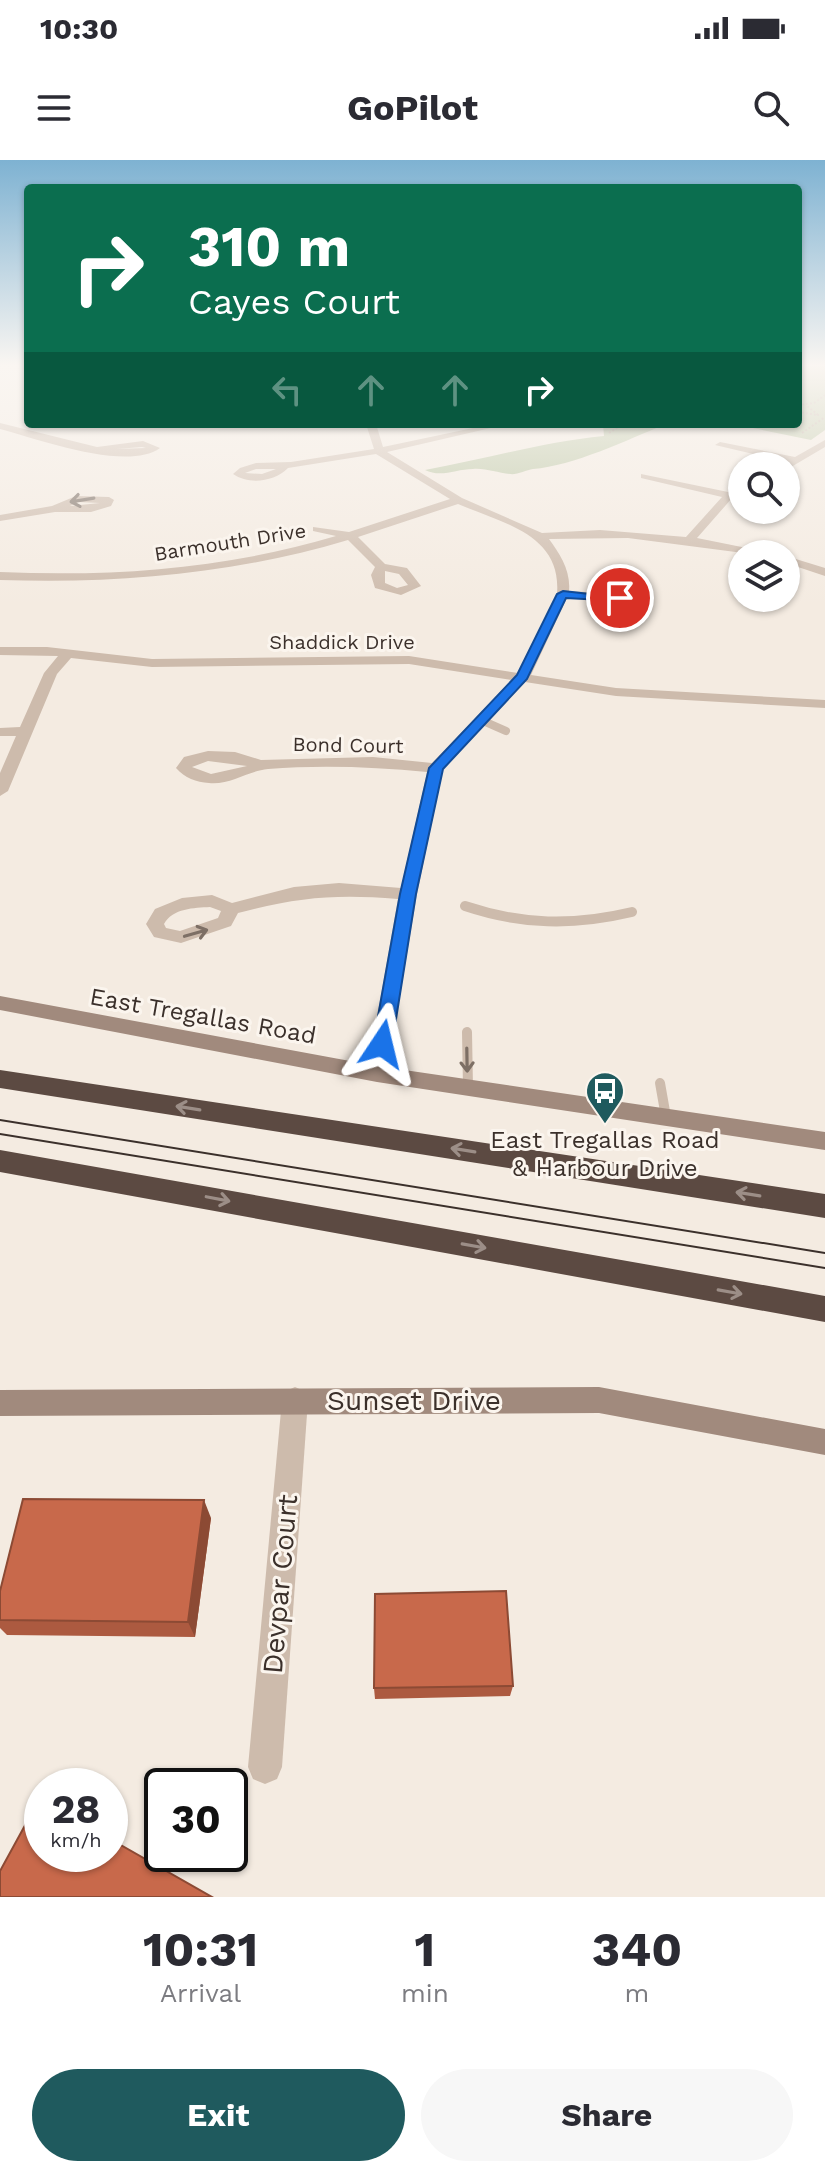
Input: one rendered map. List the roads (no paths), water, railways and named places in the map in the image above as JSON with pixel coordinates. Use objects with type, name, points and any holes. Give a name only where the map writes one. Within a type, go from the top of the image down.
[{"type":"highway","points":[[0,1079],[825,1206]]},
{"type":"highway","points":[[0,1161],[825,1309]]},
{"type":"highway","points":[[0,1173],[141,1185]]},
{"type":"street","points":[[69,444],[101,448]]},
{"type":"street","points":[[377,444],[380,452],[458,500],[541,536],[593,531],[690,539],[728,546]]},
{"type":"street","points":[[284,467],[415,444]]},
{"type":"street","points":[[800,460],[823,444]]},
{"type":"street","points":[[720,445],[754,452]]},
{"type":"street","points":[[645,476],[728,495]]},
{"type":"street","points":[[690,539],[728,496]]},
{"type":"street","name":"Barmouth Drive","points":[[0,576],[155,573],[285,554],[458,500]]},
{"type":"street","points":[[0,518],[55,509]]},
{"type":"street","points":[[317,529],[350,536],[381,567]]},
{"type":"street","points":[[377,1074],[408,894],[436,768],[523,676],[563,594],[564,580],[555,555],[541,536]]},
{"type":"street","points":[[800,564],[825,572]]},
{"type":"street","points":[[563,594],[648,600]]},
{"type":"street","name":"Shaddick Drive","points":[[0,651],[152,663],[409,660],[616,692],[825,704]]},
{"type":"street","points":[[0,791],[51,673],[67,654]]},
{"type":"street","points":[[0,732],[24,731]]},
{"type":"street","name":"Bond Court","points":[[260,765],[373,762],[436,768]]},
{"type":"street","points":[[231,909],[294,893],[339,889],[408,894]]},
{"type":"street","name":"East Tregallas Road","points":[[0,1003],[377,1074],[825,1141]]},
{"type":"street","name":"Devpar Court","points":[[265,1767],[295,1400]]},
{"type":"street","name":"Sunset Drive","points":[[0,1403],[599,1400],[825,1442]]},
{"type":"lane","points":[[481,720],[506,731]]},
{"type":"lane","points":[[465,906],[490,915],[551,926],[586,924],[632,912]]},
{"type":"lane","points":[[467,1032],[468,1088]]},
{"type":"lane","points":[[660,1083],[666,1117]]},
{"type":"tram line","points":[[0,1120],[825,1253]]},
{"type":"tram line","points":[[0,1134],[825,1268]]},
{"type":"place","name":"East Tregallas Road & Harbour Drive","points":[[605,1125]]}]
